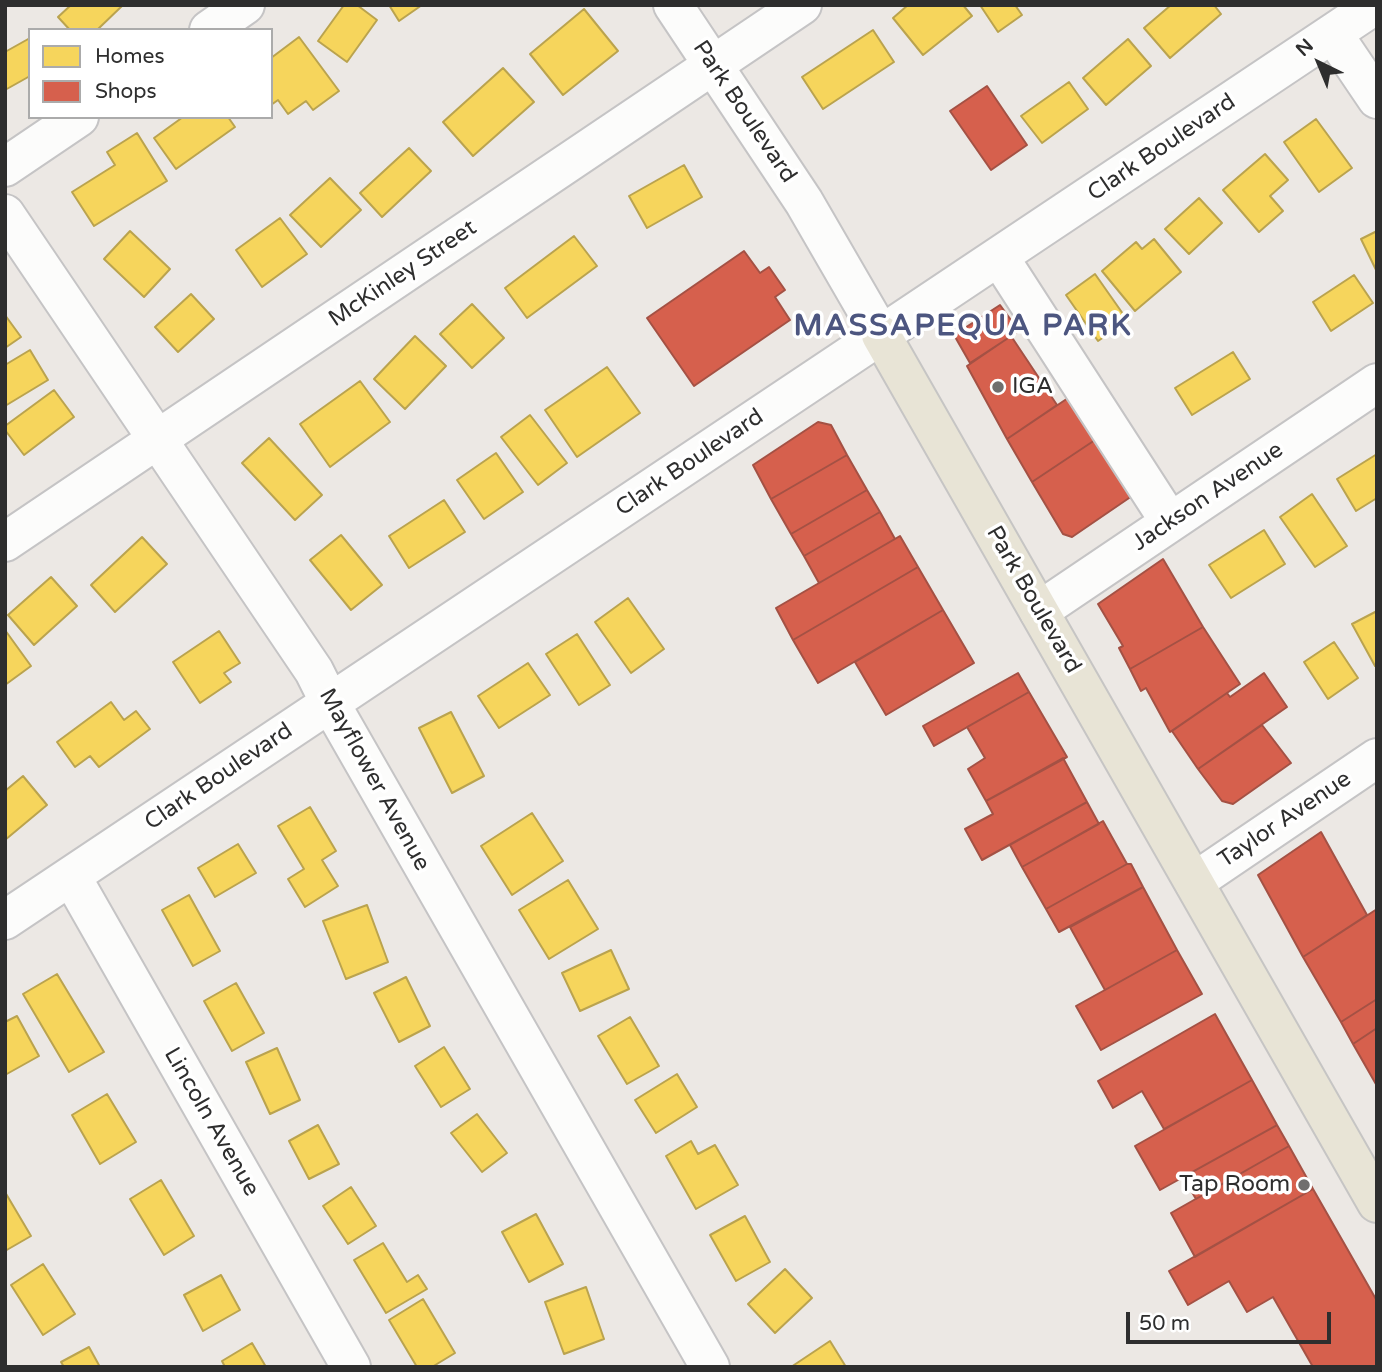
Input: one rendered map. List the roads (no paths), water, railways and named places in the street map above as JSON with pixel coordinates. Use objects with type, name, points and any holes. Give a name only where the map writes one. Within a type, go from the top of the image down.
[{"type":"main road","name":"Park Boulevard","points":[[881,335],[1377,1203]]},
{"type":"street","points":[[212,28],[246,5]]},
{"type":"street","name":"Park Boulevard","points":[[673,5],[804,202],[881,335]]},
{"type":"street","name":"McKinley Street","points":[[5,542],[802,5]]},
{"type":"street","name":"Clark Boulevard","points":[[5,920],[1375,5]]},
{"type":"street","points":[[1333,34],[1377,99]]},
{"type":"street","points":[[5,167],[76,119]]},
{"type":"street","name":"Mayflower Avenue","points":[[5,214],[314,671],[710,1367]]},
{"type":"street","points":[[999,257],[1170,522]]},
{"type":"street","name":"Jackson Avenue","points":[[1039,611],[1377,383]]},
{"type":"street","name":"Taylor Avenue","points":[[1194,882],[1377,758]]},
{"type":"street","name":"Lincoln Avenue","points":[[71,876],[351,1367]]},
{"type":"place","name":"IGA","points":[[998,387]]},
{"type":"place","name":"Tap Room","points":[[1304,1185]]},
{"type":"district","name":"MASSAPEQUA PARK","points":[[963,327]]}]
